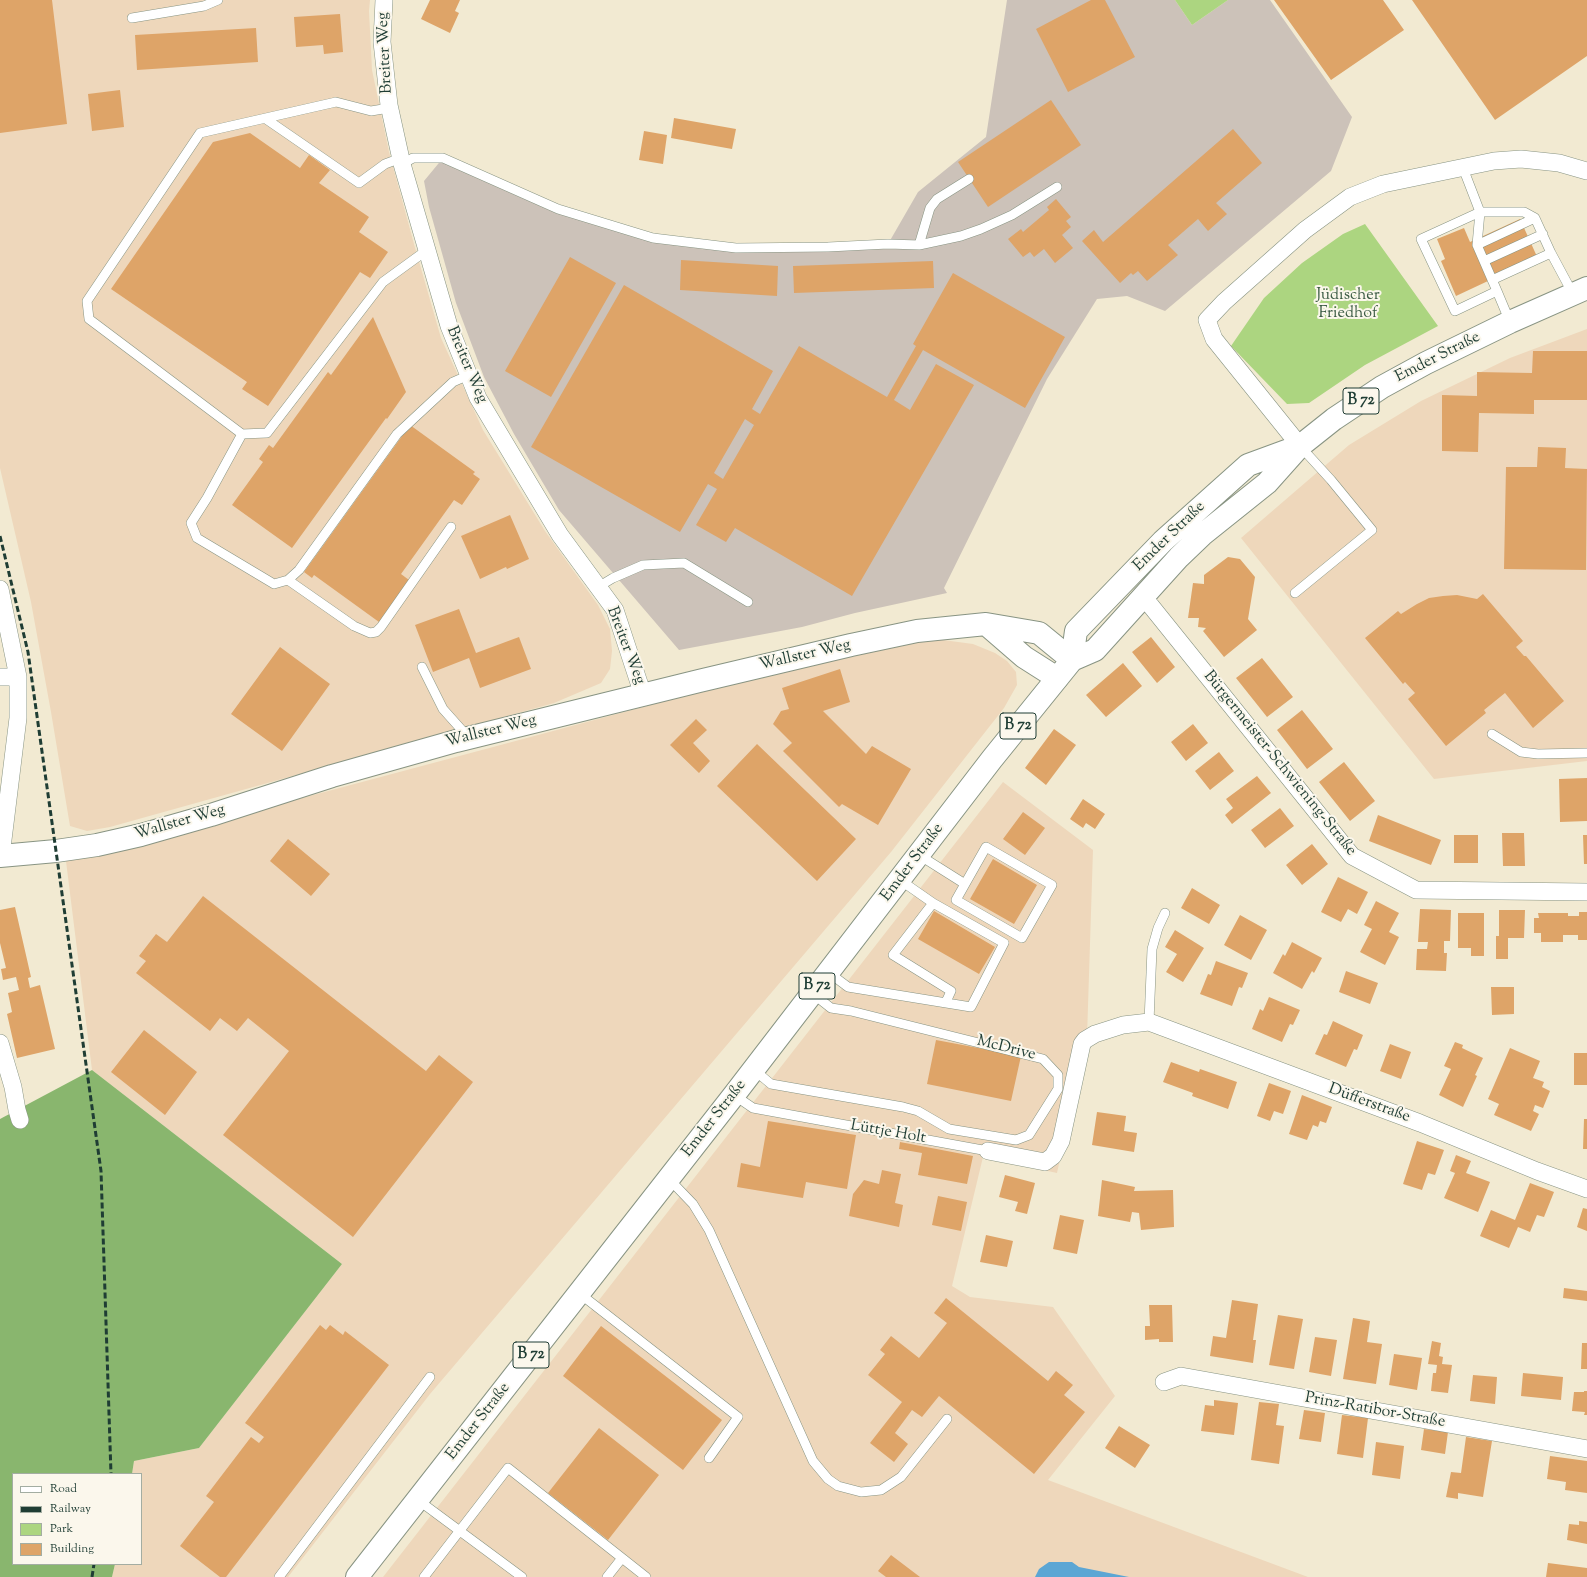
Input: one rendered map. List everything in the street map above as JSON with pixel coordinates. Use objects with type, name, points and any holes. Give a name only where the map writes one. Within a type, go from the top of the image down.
[{"type":"main road","name":"Emder Straße","points":[[357,1577],[734,1095],[992,759],[1072,660],[1095,650],[1179,557],[1268,483],[1300,446],[1334,419],[1382,387],[1432,360],[1510,322],[1580,291]]},
{"type":"main road","name":"Emder Straße","points":[[1072,660],[1076,631],[1163,541],[1248,464],[1300,446]]},
{"type":"main road","name":"Wallster Weg","points":[[1,856],[56,851],[97,845],[141,835],[211,815],[332,776],[469,737],[699,680],[917,631],[986,624],[1039,633],[1072,660]]},
{"type":"main road","points":[[986,624],[1024,657],[1057,678]]},
{"type":"street","name":"Breiter Weg","points":[[384,0],[382,42],[390,108],[402,161],[448,326],[478,398],[560,535],[615,610],[643,695]]},
{"type":"street","points":[[1300,446],[1214,338],[1207,320],[1224,302],[1305,230],[1350,197],[1383,184],[1494,161],[1521,159],[1559,163],[1587,171]]},
{"type":"street","points":[[0,589],[18,677],[18,718],[1,856]]},
{"type":"street","name":"Bürgermeister-Schwiening-Straße","points":[[1142,598],[1151,606],[1352,856],[1416,890],[1587,892]]},
{"type":"street","points":[[0,677],[18,677]]},
{"type":"street","name":"Lüttje Holt","points":[[988,1151],[1045,1162],[1053,1156],[1060,1141],[1082,1044],[1085,1040],[1095,1034],[1123,1025],[1149,1022]]},
{"type":"street","name":"Düfferstraße","points":[[1149,1022],[1420,1123],[1537,1171],[1587,1189]]},
{"type":"street","points":[[0,1043],[13,1087],[20,1120]]},
{"type":"street","name":"Prinz-Ratibor-Straße","points":[[1164,1382],[1181,1376],[1587,1449]]},
{"type":"lane","points":[[132,18],[204,6],[218,0]]},
{"type":"lane","points":[[390,108],[371,110],[336,102],[200,133],[87,301],[90,319],[242,434],[267,433],[384,282],[427,250]]},
{"type":"lane","points":[[266,119],[359,183],[385,164],[413,158],[443,158],[558,209],[653,238],[736,248],[919,244],[962,236],[982,229],[1012,215],[1057,187]]},
{"type":"lane","points":[[1463,168],[1480,212],[1477,245],[1510,322]]},
{"type":"lane","points":[[919,244],[930,208],[937,199],[969,179]]},
{"type":"lane","points":[[1497,291],[1455,311],[1421,239],[1480,212],[1524,212],[1535,218],[1551,252],[1580,291]]},
{"type":"lane","points":[[1477,245],[1535,218]]},
{"type":"lane","points":[[1484,261],[1543,234]]},
{"type":"lane","points":[[1492,280],[1551,252]]},
{"type":"lane","points":[[242,434],[207,498],[191,523],[197,538],[274,584],[288,580],[299,570],[398,434],[453,382],[468,375]]},
{"type":"lane","points":[[1295,593],[1372,530],[1331,480],[1300,446]]},
{"type":"lane","points":[[288,580],[354,626],[370,633],[376,632],[451,527]]},
{"type":"lane","points":[[598,588],[613,578],[643,565],[684,563],[748,602]]},
{"type":"lane","points":[[422,667],[443,709],[469,737]]},
{"type":"lane","points":[[1492,734],[1521,752],[1538,754],[1587,753]]},
{"type":"lane","points":[[986,847],[1052,885],[1022,938],[956,900],[965,884],[986,847]]},
{"type":"lane","points":[[919,855],[965,884]]},
{"type":"lane","points":[[828,972],[848,987],[971,1007],[1004,943],[932,903],[900,880]]},
{"type":"lane","points":[[932,903],[893,955],[951,991],[946,1002]]},
{"type":"lane","points":[[1149,1022],[1152,949],[1158,928],[1165,913]]},
{"type":"lane","name":"McDrive","points":[[753,1069],[771,1084],[903,1107],[918,1111],[949,1129],[1016,1140],[1030,1135],[1058,1089],[1058,1075],[1044,1059],[914,1026],[851,1011],[831,1008],[812,993]]},
{"type":"lane","name":"Lüttje Holt","points":[[734,1095],[753,1108],[988,1151]]},
{"type":"lane","points":[[668,1178],[693,1204],[709,1230],[813,1461],[828,1479],[838,1486],[861,1492],[881,1490],[901,1476],[947,1419]]},
{"type":"lane","points":[[578,1293],[738,1417],[709,1458]]},
{"type":"lane","points":[[279,1577],[430,1377]]},
{"type":"lane","points":[[424,1577],[508,1468],[646,1577]]},
{"type":"lane","points":[[418,1500],[522,1577]]},
{"type":"lane","points":[[607,1577],[622,1558]]},
{"type":"shaded area","points":[[0,0],[370,0],[369,11],[372,70],[389,152],[441,338],[483,430],[545,531],[598,605],[610,629],[612,651],[610,669],[601,683],[554,703],[110,827],[87,831],[70,826],[31,602],[0,468]]},
{"type":"shaded area","points":[[1007,0],[1175,0],[1192,25],[1228,0],[1270,0],[1352,117],[1331,171],[1165,311],[1127,296],[1097,299],[1047,379],[944,588],[947,593],[855,613],[802,627],[679,650],[559,510],[514,434],[484,377],[456,303],[429,207],[424,181],[443,158],[555,211],[653,238],[736,248],[888,244],[918,192],[986,137]]},
{"type":"shaded area","points":[[1587,329],[1587,761],[1434,779],[1241,538],[1349,445],[1421,401],[1510,358]]},
{"type":"shaded area","points":[[943,640],[973,644],[995,653],[1007,661],[1016,672],[1017,685],[1004,708],[891,852],[430,1394],[288,1577],[112,1577],[115,1565],[142,1565],[142,1473],[132,1473],[134,1461],[199,1448],[342,1264],[92,1070],[66,861],[849,652]]},
{"type":"shaded area","points":[[1003,782],[1093,850],[1087,1037],[1057,1173],[983,1157],[952,1286],[970,1297],[1053,1307],[1115,1396],[1048,1480],[1308,1577],[383,1577]]},
{"type":"green space","points":[[1175,0],[1228,0],[1192,25]]},
{"type":"green space","name":"Jüdischer Friedhof","points":[[1365,224],[1438,326],[1365,365],[1309,403],[1287,404],[1231,346],[1264,298],[1302,263],[1343,234]]},
{"type":"green space","points":[[92,1070],[342,1264],[199,1448],[134,1461],[132,1473],[12,1473],[12,1565],[115,1565],[112,1577],[0,1577],[0,1119]]},
{"type":"water","points":[[1049,1562],[1072,1562],[1079,1567],[1129,1577],[1035,1577],[1039,1569]]},
{"type":"building","points":[[0,0],[52,0],[67,124],[0,133]]},
{"type":"building","points":[[430,0],[460,0],[455,11],[459,13],[450,33],[421,19]]},
{"type":"building","points":[[1091,0],[1105,0],[1135,57],[1068,92],[1036,29]]},
{"type":"building","points":[[1274,0],[1383,0],[1404,30],[1331,80]]},
{"type":"building","points":[[1412,0],[1587,0],[1587,56],[1495,120]]},
{"type":"building","points":[[340,14],[343,52],[324,54],[323,45],[296,47],[294,17]]},
{"type":"building","points":[[256,28],[258,62],[137,70],[135,35]]},
{"type":"building","points":[[120,90],[124,127],[92,131],[88,94]]},
{"type":"building","points":[[1051,100],[1081,145],[988,207],[958,162]]},
{"type":"building","points":[[674,118],[736,129],[732,149],[671,138]]},
{"type":"building","points":[[1233,129],[1262,163],[1216,203],[1227,214],[1208,231],[1198,219],[1168,245],[1178,255],[1147,281],[1138,271],[1133,275],[1131,273],[1120,283],[1082,241],[1094,230],[1103,242]]},
{"type":"building","points":[[644,131],[667,135],[663,164],[639,160]]},
{"type":"building","points":[[250,133],[300,168],[309,155],[330,170],[319,183],[369,217],[359,232],[388,252],[370,278],[360,272],[268,406],[242,389],[247,382],[111,289],[213,142]]},
{"type":"building","points":[[1056,199],[1071,217],[1066,221],[1071,227],[1062,235],[1073,248],[1055,263],[1044,249],[1034,257],[1030,252],[1023,257],[1008,239],[1021,229],[1023,232],[1049,210],[1047,207]]},
{"type":"building","points":[[1520,219],[1539,261],[1488,281],[1456,296],[1441,261],[1445,259],[1437,239],[1464,228],[1470,242]]},
{"type":"building","points":[[570,257],[616,283],[551,397],[505,371]]},
{"type":"building","points":[[681,260],[778,266],[777,296],[680,290]]},
{"type":"building","points":[[933,261],[934,288],[794,293],[793,266]]},
{"type":"building","points":[[953,273],[1065,337],[1025,408],[923,350],[894,400],[910,410],[936,364],[974,385],[852,596],[735,528],[726,542],[696,525],[717,489],[708,484],[680,532],[531,447],[624,285],[773,371],[752,409],[760,414],[799,346],[887,397],[916,346],[913,344]],"holes":[[[745,419],[754,425],[723,479],[714,473]]]},
{"type":"building","points":[[373,317],[406,392],[292,548],[232,505],[263,462],[259,459],[269,445],[273,448],[328,372],[331,375]]},
{"type":"building","points":[[1533,351],[1587,351],[1587,400],[1534,400],[1534,414],[1479,413],[1478,452],[1442,451],[1442,395],[1477,396],[1477,372],[1532,373]]},
{"type":"building","points":[[410,425],[475,472],[473,474],[480,479],[462,505],[454,500],[401,574],[409,580],[379,622],[314,575],[312,578],[304,572]]},
{"type":"building","points":[[1538,447],[1566,448],[1565,468],[1587,469],[1586,570],[1504,569],[1506,467],[1537,467]]},
{"type":"building","points":[[510,515],[529,559],[507,569],[506,567],[480,579],[461,536]]},
{"type":"building","points":[[1228,557],[1240,559],[1255,577],[1248,619],[1257,630],[1224,657],[1203,631],[1206,628],[1198,627],[1199,618],[1188,618],[1193,583],[1204,584],[1204,575]]},
{"type":"building","points":[[1483,594],[1523,641],[1516,647],[1524,656],[1526,656],[1564,701],[1533,728],[1505,693],[1484,710],[1486,713],[1446,746],[1408,699],[1415,693],[1405,682],[1403,684],[1365,638],[1398,611],[1401,614],[1429,598],[1457,595],[1477,599]]},
{"type":"building","points":[[459,609],[476,653],[519,637],[531,669],[480,688],[469,658],[433,672],[415,625]]},
{"type":"building","points":[[1151,637],[1175,667],[1157,683],[1132,652]]},
{"type":"building","points":[[280,647],[330,684],[282,751],[231,714]]},
{"type":"building","points":[[1262,658],[1293,697],[1267,717],[1236,678]]},
{"type":"building","points":[[1123,663],[1142,686],[1106,717],[1086,695]]},
{"type":"building","points":[[840,669],[850,702],[823,711],[866,754],[872,746],[911,769],[878,825],[842,804],[839,807],[783,751],[792,743],[773,724],[781,711],[789,709],[782,688]]},
{"type":"building","points":[[1302,710],[1333,749],[1307,769],[1277,730]]},
{"type":"building","points":[[696,719],[707,730],[693,743],[710,761],[699,773],[670,745]]},
{"type":"building","points":[[1193,724],[1208,743],[1186,761],[1171,742]]},
{"type":"building","points":[[1054,729],[1076,745],[1046,785],[1025,768]]},
{"type":"building","points":[[757,744],[856,839],[817,881],[717,786]]},
{"type":"building","points":[[1219,752],[1234,771],[1210,790],[1195,771]]},
{"type":"building","points":[[1344,762],[1375,801],[1350,821],[1319,782]]},
{"type":"building","points":[[1257,776],[1271,793],[1232,824],[1225,815],[1233,808],[1226,799]]},
{"type":"building","points":[[1587,778],[1587,821],[1560,822],[1559,779]]},
{"type":"building","points":[[1083,799],[1105,814],[1095,829],[1086,823],[1083,828],[1070,819]]},
{"type":"building","points":[[1280,808],[1294,826],[1265,848],[1251,830]]},
{"type":"building","points":[[1023,812],[1045,828],[1025,855],[1003,839]]},
{"type":"building","points":[[1378,815],[1441,840],[1431,865],[1369,841]]},
{"type":"building","points":[[1502,833],[1524,833],[1525,866],[1503,866]]},
{"type":"building","points":[[1454,835],[1478,835],[1478,863],[1454,863]]},
{"type":"building","points":[[1583,835],[1587,835],[1587,864],[1584,864]]},
{"type":"building","points":[[288,839],[330,874],[311,896],[270,861]]},
{"type":"building","points":[[1312,844],[1328,864],[1302,885],[1286,865]]},
{"type":"building","points":[[993,859],[1037,885],[1014,924],[970,899]]},
{"type":"building","points":[[1338,877],[1368,892],[1357,914],[1348,909],[1341,922],[1321,912]]},
{"type":"building","points":[[1192,888],[1220,905],[1209,924],[1181,908]]},
{"type":"building","points":[[203,896],[426,1071],[439,1055],[473,1082],[353,1237],[223,1135],[289,1051],[248,1018],[237,1031],[220,1018],[210,1031],[136,973],[146,961],[139,956],[156,934],[167,942]]},
{"type":"building","points":[[1376,901],[1399,913],[1389,932],[1399,937],[1385,965],[1360,952],[1372,929],[1364,925]]},
{"type":"building","points":[[15,907],[31,977],[28,978],[30,988],[40,985],[55,1049],[17,1058],[7,1014],[12,1012],[8,993],[19,990],[16,977],[3,980],[1,969],[6,968],[0,943],[0,910]]},
{"type":"building","points":[[1420,909],[1451,910],[1450,941],[1444,941],[1444,953],[1447,953],[1446,971],[1416,970],[1417,949],[1427,949],[1428,942],[1418,942]]},
{"type":"building","points":[[1499,910],[1525,910],[1524,938],[1508,938],[1508,959],[1496,959],[1496,936],[1499,936]]},
{"type":"building","points":[[934,911],[995,947],[979,974],[918,939]]},
{"type":"building","points":[[1579,912],[1587,912],[1587,940],[1578,940],[1578,935],[1563,935],[1563,942],[1541,942],[1541,933],[1534,933],[1534,918],[1539,918],[1538,913],[1568,913],[1568,916],[1579,916]]},
{"type":"building","points":[[1458,913],[1484,913],[1484,956],[1471,956],[1471,948],[1458,948]]},
{"type":"building","points":[[1240,915],[1267,930],[1251,960],[1224,945]]},
{"type":"building","points":[[1175,930],[1204,948],[1183,982],[1166,972],[1177,954],[1165,947]]},
{"type":"building","points":[[1292,942],[1322,958],[1314,973],[1312,971],[1302,989],[1273,973],[1283,954],[1285,956]]},
{"type":"building","points":[[1216,961],[1248,973],[1242,988],[1239,987],[1232,1006],[1200,994],[1208,974],[1211,975]]},
{"type":"building","points":[[1346,971],[1378,983],[1370,1004],[1339,992]]},
{"type":"building","points":[[1491,987],[1514,987],[1514,1014],[1492,1015]]},
{"type":"building","points":[[1269,997],[1300,1010],[1293,1025],[1290,1024],[1282,1042],[1252,1029],[1260,1009],[1263,1011]]},
{"type":"building","points":[[1333,1021],[1363,1035],[1357,1050],[1354,1049],[1346,1067],[1315,1054],[1324,1034],[1327,1035]]},
{"type":"building","points":[[144,1030],[197,1072],[165,1115],[111,1072]]},
{"type":"building","points":[[936,1040],[1021,1056],[1011,1101],[927,1084]]},
{"type":"building","points":[[1455,1042],[1463,1045],[1462,1048],[1483,1058],[1475,1075],[1477,1076],[1463,1107],[1439,1095],[1451,1069],[1444,1066]]},
{"type":"building","points":[[1390,1044],[1411,1052],[1401,1079],[1380,1071]]},
{"type":"building","points":[[1510,1048],[1540,1061],[1533,1078],[1544,1082],[1542,1087],[1550,1091],[1543,1108],[1535,1105],[1533,1111],[1539,1114],[1531,1131],[1494,1115],[1499,1104],[1488,1099]]},
{"type":"building","points":[[1574,1053],[1587,1053],[1587,1085],[1574,1085]]},
{"type":"building","points":[[1171,1062],[1199,1072],[1200,1069],[1237,1082],[1228,1109],[1192,1096],[1193,1093],[1163,1082]]},
{"type":"building","points":[[1269,1083],[1291,1091],[1283,1114],[1274,1111],[1270,1121],[1257,1116]]},
{"type":"building","points":[[1302,1095],[1332,1107],[1326,1123],[1320,1121],[1318,1127],[1313,1125],[1307,1140],[1289,1134]]},
{"type":"building","points":[[1097,1112],[1126,1116],[1124,1131],[1137,1133],[1134,1152],[1092,1145]]},
{"type":"building","points":[[1584,1119],[1587,1119],[1587,1149],[1583,1149]]},
{"type":"building","points":[[768,1121],[856,1135],[847,1189],[806,1182],[803,1198],[737,1187],[741,1163],[760,1167]]},
{"type":"building","points":[[1417,1141],[1444,1150],[1435,1175],[1428,1173],[1422,1190],[1403,1184]]},
{"type":"building","points":[[900,1142],[973,1156],[967,1184],[918,1175],[922,1153],[899,1149]]},
{"type":"building","points":[[1456,1155],[1471,1161],[1466,1173],[1490,1182],[1478,1212],[1444,1198],[1455,1173],[1450,1171]]},
{"type":"building","points":[[882,1170],[901,1174],[895,1203],[903,1205],[899,1227],[849,1216],[853,1194],[864,1180],[879,1184]]},
{"type":"building","points":[[1005,1175],[1035,1183],[1027,1214],[1015,1211],[1018,1202],[999,1197]]},
{"type":"building","points":[[1102,1180],[1135,1187],[1134,1191],[1173,1190],[1174,1227],[1141,1230],[1139,1213],[1132,1212],[1130,1222],[1098,1216]]},
{"type":"building","points":[[1530,1183],[1554,1192],[1544,1217],[1537,1215],[1530,1232],[1518,1227],[1509,1248],[1480,1236],[1491,1210],[1515,1220]]},
{"type":"building","points":[[938,1196],[967,1202],[961,1231],[932,1225]]},
{"type":"building","points":[[1583,1208],[1587,1209],[1587,1231],[1577,1227]]},
{"type":"building","points":[[1060,1215],[1084,1220],[1077,1254],[1053,1249]]},
{"type":"building","points":[[986,1235],[1013,1241],[1007,1267],[980,1262]]},
{"type":"building","points":[[1564,1288],[1587,1291],[1587,1301],[1563,1298]]},
{"type":"building","points":[[946,1298],[1048,1381],[1056,1371],[1073,1385],[1064,1395],[1085,1412],[1034,1474],[939,1396],[922,1417],[912,1410],[895,1433],[908,1444],[894,1462],[870,1443],[902,1402],[868,1375],[885,1354],[880,1350],[891,1336],[919,1358],[947,1323],[934,1313]]},
{"type":"building","points":[[1232,1300],[1258,1304],[1253,1340],[1256,1340],[1253,1363],[1210,1356],[1213,1336],[1226,1338]]},
{"type":"building","points":[[1149,1305],[1172,1305],[1173,1342],[1159,1342],[1159,1339],[1145,1340],[1145,1326],[1150,1326]]},
{"type":"building","points":[[1278,1315],[1303,1319],[1294,1369],[1269,1365]]},
{"type":"building","points":[[1353,1318],[1370,1321],[1367,1342],[1382,1344],[1376,1384],[1343,1379]]},
{"type":"building","points":[[320,1325],[326,1330],[330,1325],[343,1335],[345,1331],[389,1365],[226,1577],[220,1577],[180,1546],[214,1502],[206,1496],[251,1437],[259,1443],[264,1437],[245,1423]]},
{"type":"building","points":[[601,1326],[722,1420],[683,1470],[563,1376]]},
{"type":"building","points":[[1315,1337],[1337,1340],[1331,1376],[1309,1372]]},
{"type":"building","points":[[1432,1341],[1441,1343],[1439,1356],[1443,1357],[1442,1364],[1452,1365],[1448,1393],[1431,1391],[1433,1373],[1436,1373],[1437,1365],[1428,1364]]},
{"type":"building","points":[[1582,1343],[1587,1343],[1587,1369],[1581,1369]]},
{"type":"building","points":[[1394,1354],[1422,1358],[1417,1390],[1389,1385]]},
{"type":"building","points":[[1523,1373],[1563,1377],[1561,1400],[1521,1396]]},
{"type":"building","points":[[1473,1375],[1497,1377],[1495,1404],[1470,1401]]},
{"type":"building","points":[[1587,1391],[1587,1415],[1584,1415],[1585,1412],[1572,1411],[1574,1392]]},
{"type":"building","points":[[1214,1400],[1238,1403],[1234,1435],[1201,1431],[1205,1405],[1214,1406]]},
{"type":"building","points":[[1259,1402],[1279,1404],[1276,1425],[1284,1426],[1279,1464],[1251,1460]]},
{"type":"building","points":[[1304,1410],[1325,1413],[1321,1442],[1299,1439]]},
{"type":"building","points":[[1342,1415],[1368,1418],[1363,1458],[1337,1454]]},
{"type":"building","points":[[1119,1426],[1150,1445],[1135,1468],[1105,1448]]},
{"type":"building","points":[[599,1428],[659,1475],[608,1540],[548,1493]]},
{"type":"building","points":[[1424,1429],[1448,1432],[1445,1454],[1421,1450]]},
{"type":"building","points":[[1466,1437],[1492,1441],[1483,1497],[1458,1493],[1458,1499],[1446,1497],[1451,1472],[1461,1473]]},
{"type":"building","points":[[1376,1442],[1404,1446],[1400,1479],[1372,1475]]},
{"type":"building","points":[[1550,1456],[1587,1461],[1587,1493],[1565,1490],[1566,1482],[1547,1479]]},
{"type":"building","points":[[1579,1521],[1587,1522],[1587,1544],[1567,1540],[1569,1524],[1579,1525]]},
{"type":"building","points":[[891,1555],[920,1577],[886,1577],[878,1571]]},
{"type":"building","points":[[1548,1563],[1587,1568],[1587,1577],[1546,1577]]},
{"type":"railway","points":[[0,536],[28,652],[101,1171],[111,1473]]},
{"type":"railway","points":[[92,1577],[94,1565]]}]
